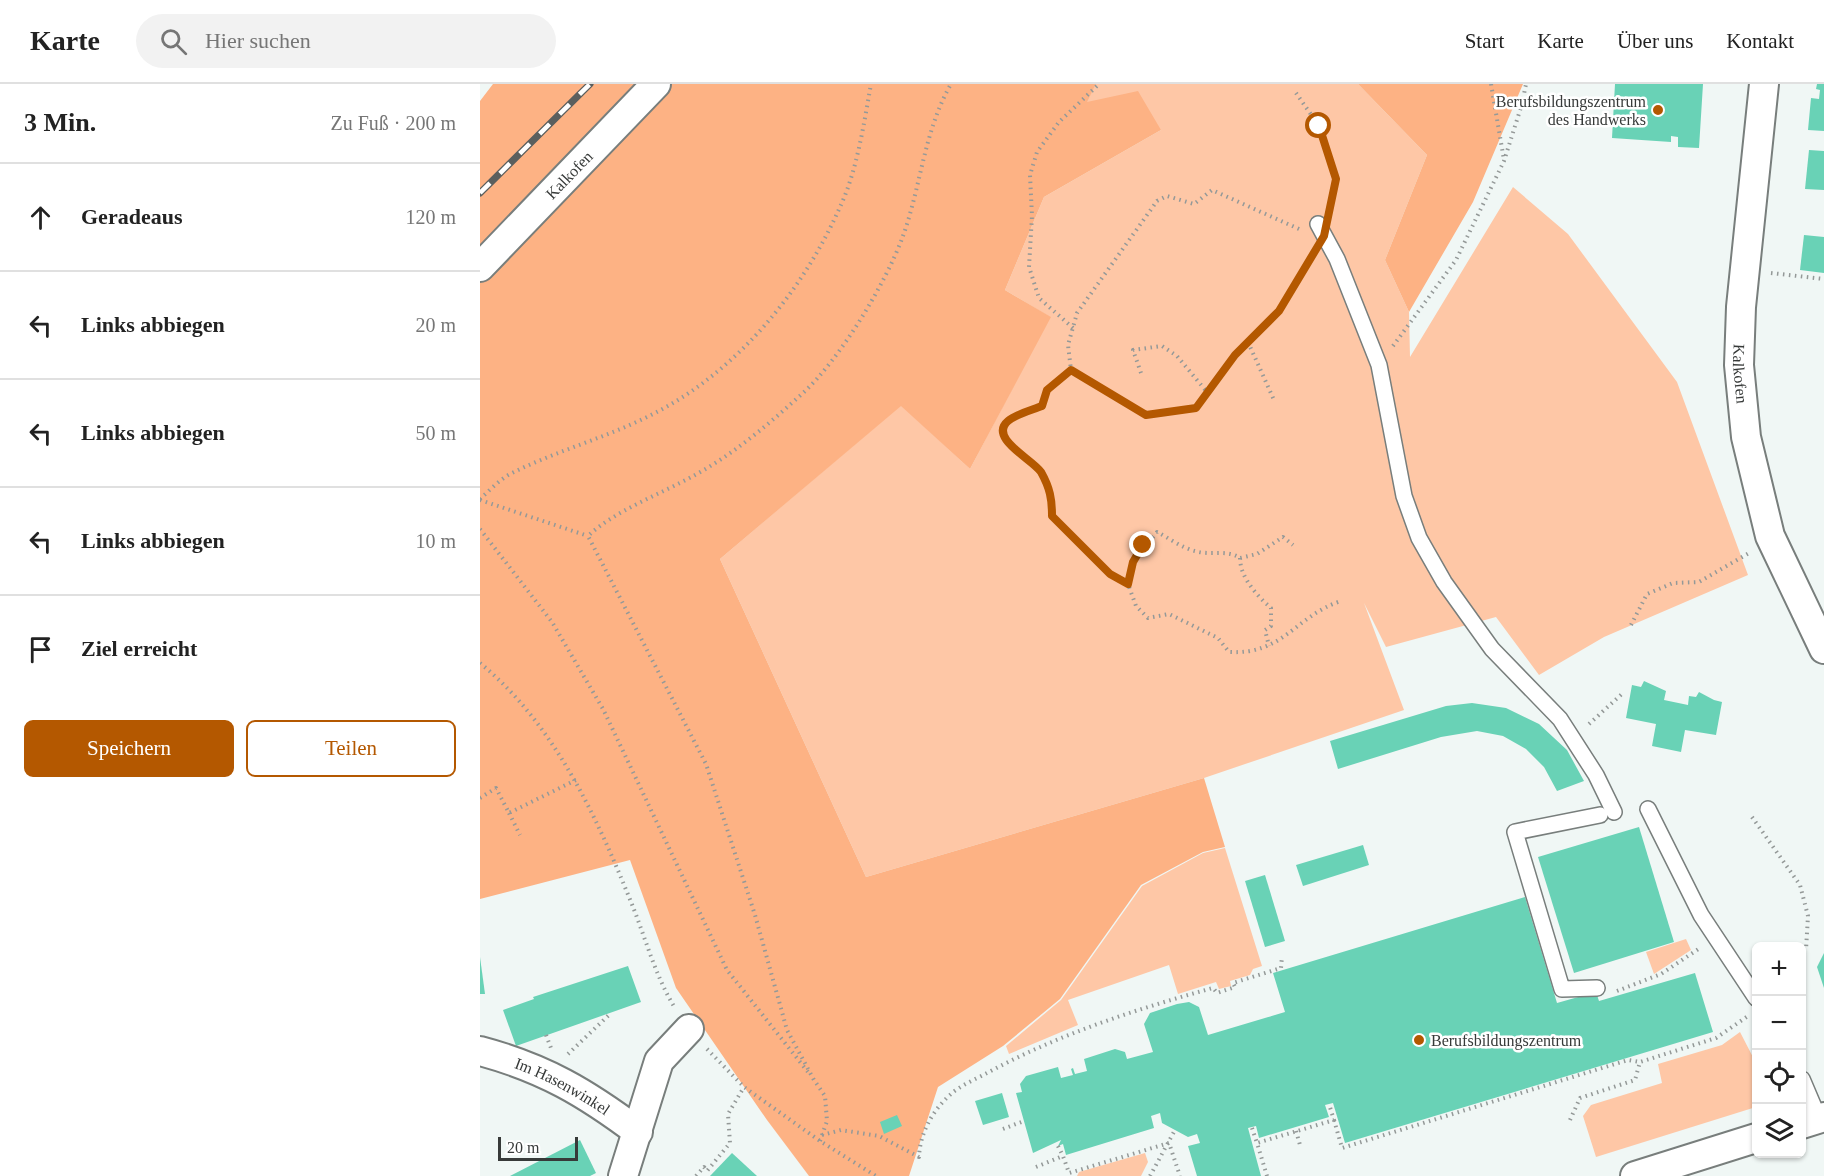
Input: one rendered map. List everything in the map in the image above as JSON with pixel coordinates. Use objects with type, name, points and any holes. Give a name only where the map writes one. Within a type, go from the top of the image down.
[{"type":"street","name":"Kalkofen","points":[[480,267],[656,84]]},
{"type":"street","name":"Kalkofen","points":[[1764,84],[1745,269],[1739,365],[1746,437],[1770,536],[1824,649]]},
{"type":"street","points":[[623,1176],[659,1061],[688,1029]]},
{"type":"street","name":"Im Hasenwinkel","points":[[480,1051],[551,1076],[578,1089],[638,1132]]},
{"type":"street","points":[[1635,1176],[1752,1139]]},
{"type":"lane","points":[[1321,233],[1337,259],[1379,365],[1404,496],[1419,538],[1444,582],[1491,649],[1560,719],[1596,776],[1607,814],[1515,832],[1562,989],[1597,988]]},
{"type":"lane","points":[[1648,808],[1701,915],[1755,996]]},
{"type":"lane","points":[[1806,1092],[1815,1120]]},
{"type":"path","points":[[480,499],[510,474],[656,413],[708,379],[782,306],[814,258],[841,206],[861,134],[871,84]]},
{"type":"path","points":[[588,536],[604,520],[656,496],[740,447],[806,391],[855,330],[903,236],[921,165],[942,100],[951,84]]},
{"type":"path","points":[[1073,328],[1039,298],[1029,267],[1032,216],[1030,175],[1037,152],[1059,122],[1099,84]]},
{"type":"path","points":[[1491,84],[1504,160]]},
{"type":"path","points":[[1379,365],[1456,260],[1504,160],[1526,84]]},
{"type":"path","points":[[1071,370],[1146,415],[1196,408],[1248,342],[1279,311],[1321,233],[1336,179],[1319,126],[1296,93]]},
{"type":"path","points":[[1522,104],[1578,102]]},
{"type":"path","points":[[1071,370],[1068,345],[1077,313],[1157,201],[1167,196],[1194,204],[1212,190],[1321,233]]},
{"type":"path","points":[[1745,269],[1824,279]]},
{"type":"path","points":[[1248,342],[1274,400]]},
{"type":"path","points":[[1141,373],[1134,350],[1162,346],[1177,356],[1207,392]]},
{"type":"path","points":[[1071,370],[1047,390],[1042,406],[1008,420],[1003,427],[1003,436],[1009,446],[1026,456],[1040,471],[1052,495],[1052,516],[1110,574],[1128,584]]},
{"type":"path","points":[[480,499],[588,536],[706,764],[754,915],[787,1030],[814,1080]]},
{"type":"path","points":[[480,530],[552,622],[603,709],[727,970],[825,1095],[827,1121],[820,1141]]},
{"type":"path","points":[[1293,545],[1283,537],[1257,554],[1240,558],[1232,553],[1210,554],[1192,551],[1157,532],[1133,562],[1128,584],[1136,606],[1148,618],[1169,614],[1218,638],[1229,652],[1247,653],[1269,646],[1285,638],[1323,607],[1341,601]]},
{"type":"path","points":[[1631,625],[1647,594],[1673,583],[1700,582],[1744,558],[1770,536]]},
{"type":"path","points":[[1240,558],[1240,569],[1256,595],[1271,608],[1271,626],[1265,630],[1269,646]]},
{"type":"path","points":[[480,663],[494,675],[546,735],[576,780],[603,833],[671,1002],[688,1029],[744,1087],[820,1141],[876,1176]]},
{"type":"path","points":[[1573,739],[1624,692]]},
{"type":"path","points":[[509,813],[576,780]]},
{"type":"path","points":[[480,798],[496,788],[520,835]]},
{"type":"path","points":[[1752,817],[1800,885],[1808,916],[1806,950]]},
{"type":"path","points":[[1597,988],[1601,997],[1661,974],[1716,937]]},
{"type":"path","points":[[822,1135],[841,1130],[879,1136],[919,1156],[920,1140],[933,1113],[953,1092],[1015,1058],[1114,1019],[1214,988],[1217,993],[1235,987],[1233,983],[1281,968],[1282,956]]},
{"type":"path","points":[[551,1076],[557,1065],[611,1013]]},
{"type":"path","points":[[1329,1104],[1342,1148],[1628,1060],[1640,1062],[1716,1038],[1752,1014]]},
{"type":"path","points":[[1570,1120],[1580,1098],[1635,1080],[1640,1062]]},
{"type":"path","points":[[696,1176],[704,1167],[707,1171],[730,1143],[728,1114],[744,1087]]},
{"type":"path","points":[[1257,1143],[1334,1120]]},
{"type":"path","points":[[1003,1128],[1024,1121]]},
{"type":"path","points":[[1252,1128],[1268,1176]]},
{"type":"path","points":[[1150,1176],[1175,1130]]},
{"type":"path","points":[[1296,1131],[1300,1145]]},
{"type":"path","points":[[1058,1146],[1069,1174],[1169,1143]]},
{"type":"path","points":[[1169,1143],[1180,1176]]},
{"type":"path","points":[[1036,1167],[1063,1156]]},
{"type":"shaded area","points":[[493,84],[1096,84],[1087,102],[1138,91],[1161,130],[1044,197],[1005,290],[1051,317],[970,469],[901,406],[720,559],[866,877],[1204,778],[1225,847],[1203,852],[1141,885],[1060,999],[1003,1046],[938,1087],[909,1176],[809,1176],[767,1120],[676,988],[630,860],[480,899],[480,101]]},
{"type":"shaded area","points":[[1096,84],[1358,84],[1427,155],[1385,260],[1409,312],[1410,357],[1513,187],[1568,234],[1677,382],[1748,575],[1604,637],[1539,675],[1496,617],[1386,647],[1364,603],[1404,710],[1204,778],[866,877],[720,559],[901,405],[970,469],[1050,317],[1005,290],[1044,197],[1161,130],[1086,102]]},
{"type":"shaded area","points":[[1358,84],[1523,84],[1473,202],[1409,312],[1385,260],[1427,155]]},
{"type":"shaded area","points":[[1225,848],[1262,966],[1253,969],[1250,975],[1230,981],[1231,986],[1219,989],[1216,982],[1178,994],[1169,965],[1068,1000],[1078,1025],[1009,1054],[1006,1046],[1061,1000],[1142,886],[1203,853]]},
{"type":"shaded area","points":[[1686,939],[1691,950],[1654,974],[1646,952]]},
{"type":"shaded area","points":[[1740,1032],[1752,1055],[1752,1108],[1596,1157],[1583,1116],[1591,1105],[1662,1083],[1658,1064],[1722,1045]]},
{"type":"shaded area","points":[[1145,1153],[1148,1162],[1141,1176],[1077,1176],[1079,1172]]},
{"type":"building","name":"Berufsbildungszentrum des Handwerks","points":[[1615,84],[1703,84],[1699,148],[1678,147],[1678,137],[1671,136],[1671,142],[1612,138]]},
{"type":"building","points":[[1817,84],[1824,84],[1824,131],[1808,130],[1811,98],[1819,99],[1820,90],[1816,89]]},
{"type":"building","points":[[1809,150],[1824,151],[1824,190],[1805,189]]},
{"type":"building","points":[[1804,235],[1824,237],[1824,273],[1800,270]]},
{"type":"building","points":[[1644,681],[1666,691],[1664,700],[1688,705],[1689,696],[1696,697],[1699,692],[1722,702],[1716,735],[1685,730],[1681,752],[1652,746],[1656,724],[1626,718],[1632,685],[1641,687]]},
{"type":"building","points":[[1472,703],[1506,708],[1539,724],[1567,750],[1584,781],[1557,791],[1544,767],[1526,749],[1503,736],[1477,731],[1441,737],[1338,769],[1330,741],[1446,706]]},
{"type":"building","points":[[1639,827],[1674,942],[1574,973],[1538,857]]},
{"type":"building","points":[[1363,845],[1369,865],[1303,886],[1296,865]]},
{"type":"building","points":[[1265,875],[1285,941],[1265,947],[1245,881]]},
{"type":"building","name":"Berufsbildungszentrum","points":[[1525,897],[1557,1003],[1596,992],[1599,1001],[1695,973],[1713,1032],[1345,1143],[1333,1103],[1325,1105],[1329,1117],[1259,1138],[1256,1126],[1248,1128],[1261,1176],[1197,1176],[1188,1146],[1200,1143],[1197,1134],[1188,1137],[1162,1123],[1160,1113],[1151,1116],[1154,1128],[1066,1155],[1063,1144],[1058,1146],[1061,1140],[1033,1153],[1016,1093],[1022,1092],[1020,1084],[1026,1076],[1058,1067],[1061,1078],[1073,1075],[1071,1069],[1073,1068],[1075,1074],[1087,1071],[1084,1059],[1115,1049],[1125,1052],[1127,1059],[1153,1052],[1144,1024],[1150,1013],[1177,1004],[1189,1002],[1199,1007],[1208,1035],[1285,1012],[1273,973]]},
{"type":"building","points":[[1824,953],[1824,988],[1817,967]]},
{"type":"building","points":[[480,957],[485,994],[480,994]]},
{"type":"building","points":[[628,966],[641,1002],[516,1046],[503,1010],[534,999],[533,997]]},
{"type":"building","points":[[1002,1093],[1009,1117],[983,1125],[975,1101]]},
{"type":"building","points":[[897,1115],[902,1126],[884,1134],[880,1122]]},
{"type":"building","points":[[580,1140],[596,1173],[590,1176],[510,1176]]},
{"type":"building","points":[[732,1153],[757,1176],[710,1176]]},
{"type":"railway","points":[[480,193],[590,84]]},
{"type":"place","name":"Berufsbildungszentrum des Handwerks","points":[[1658,110]]},
{"type":"place","name":"Berufsbildungszentrum","points":[[1419,1040]]},
{"type":"route","points":[[1143,545],[1133,562],[1128,584],[1110,574],[1052,516],[1052,495],[1040,471],[1026,456],[1009,446],[1003,436],[1003,427],[1008,420],[1042,406],[1047,390],[1071,370],[1146,415],[1196,408],[1235,355],[1279,311],[1324,236],[1336,179],[1319,126]]}]
